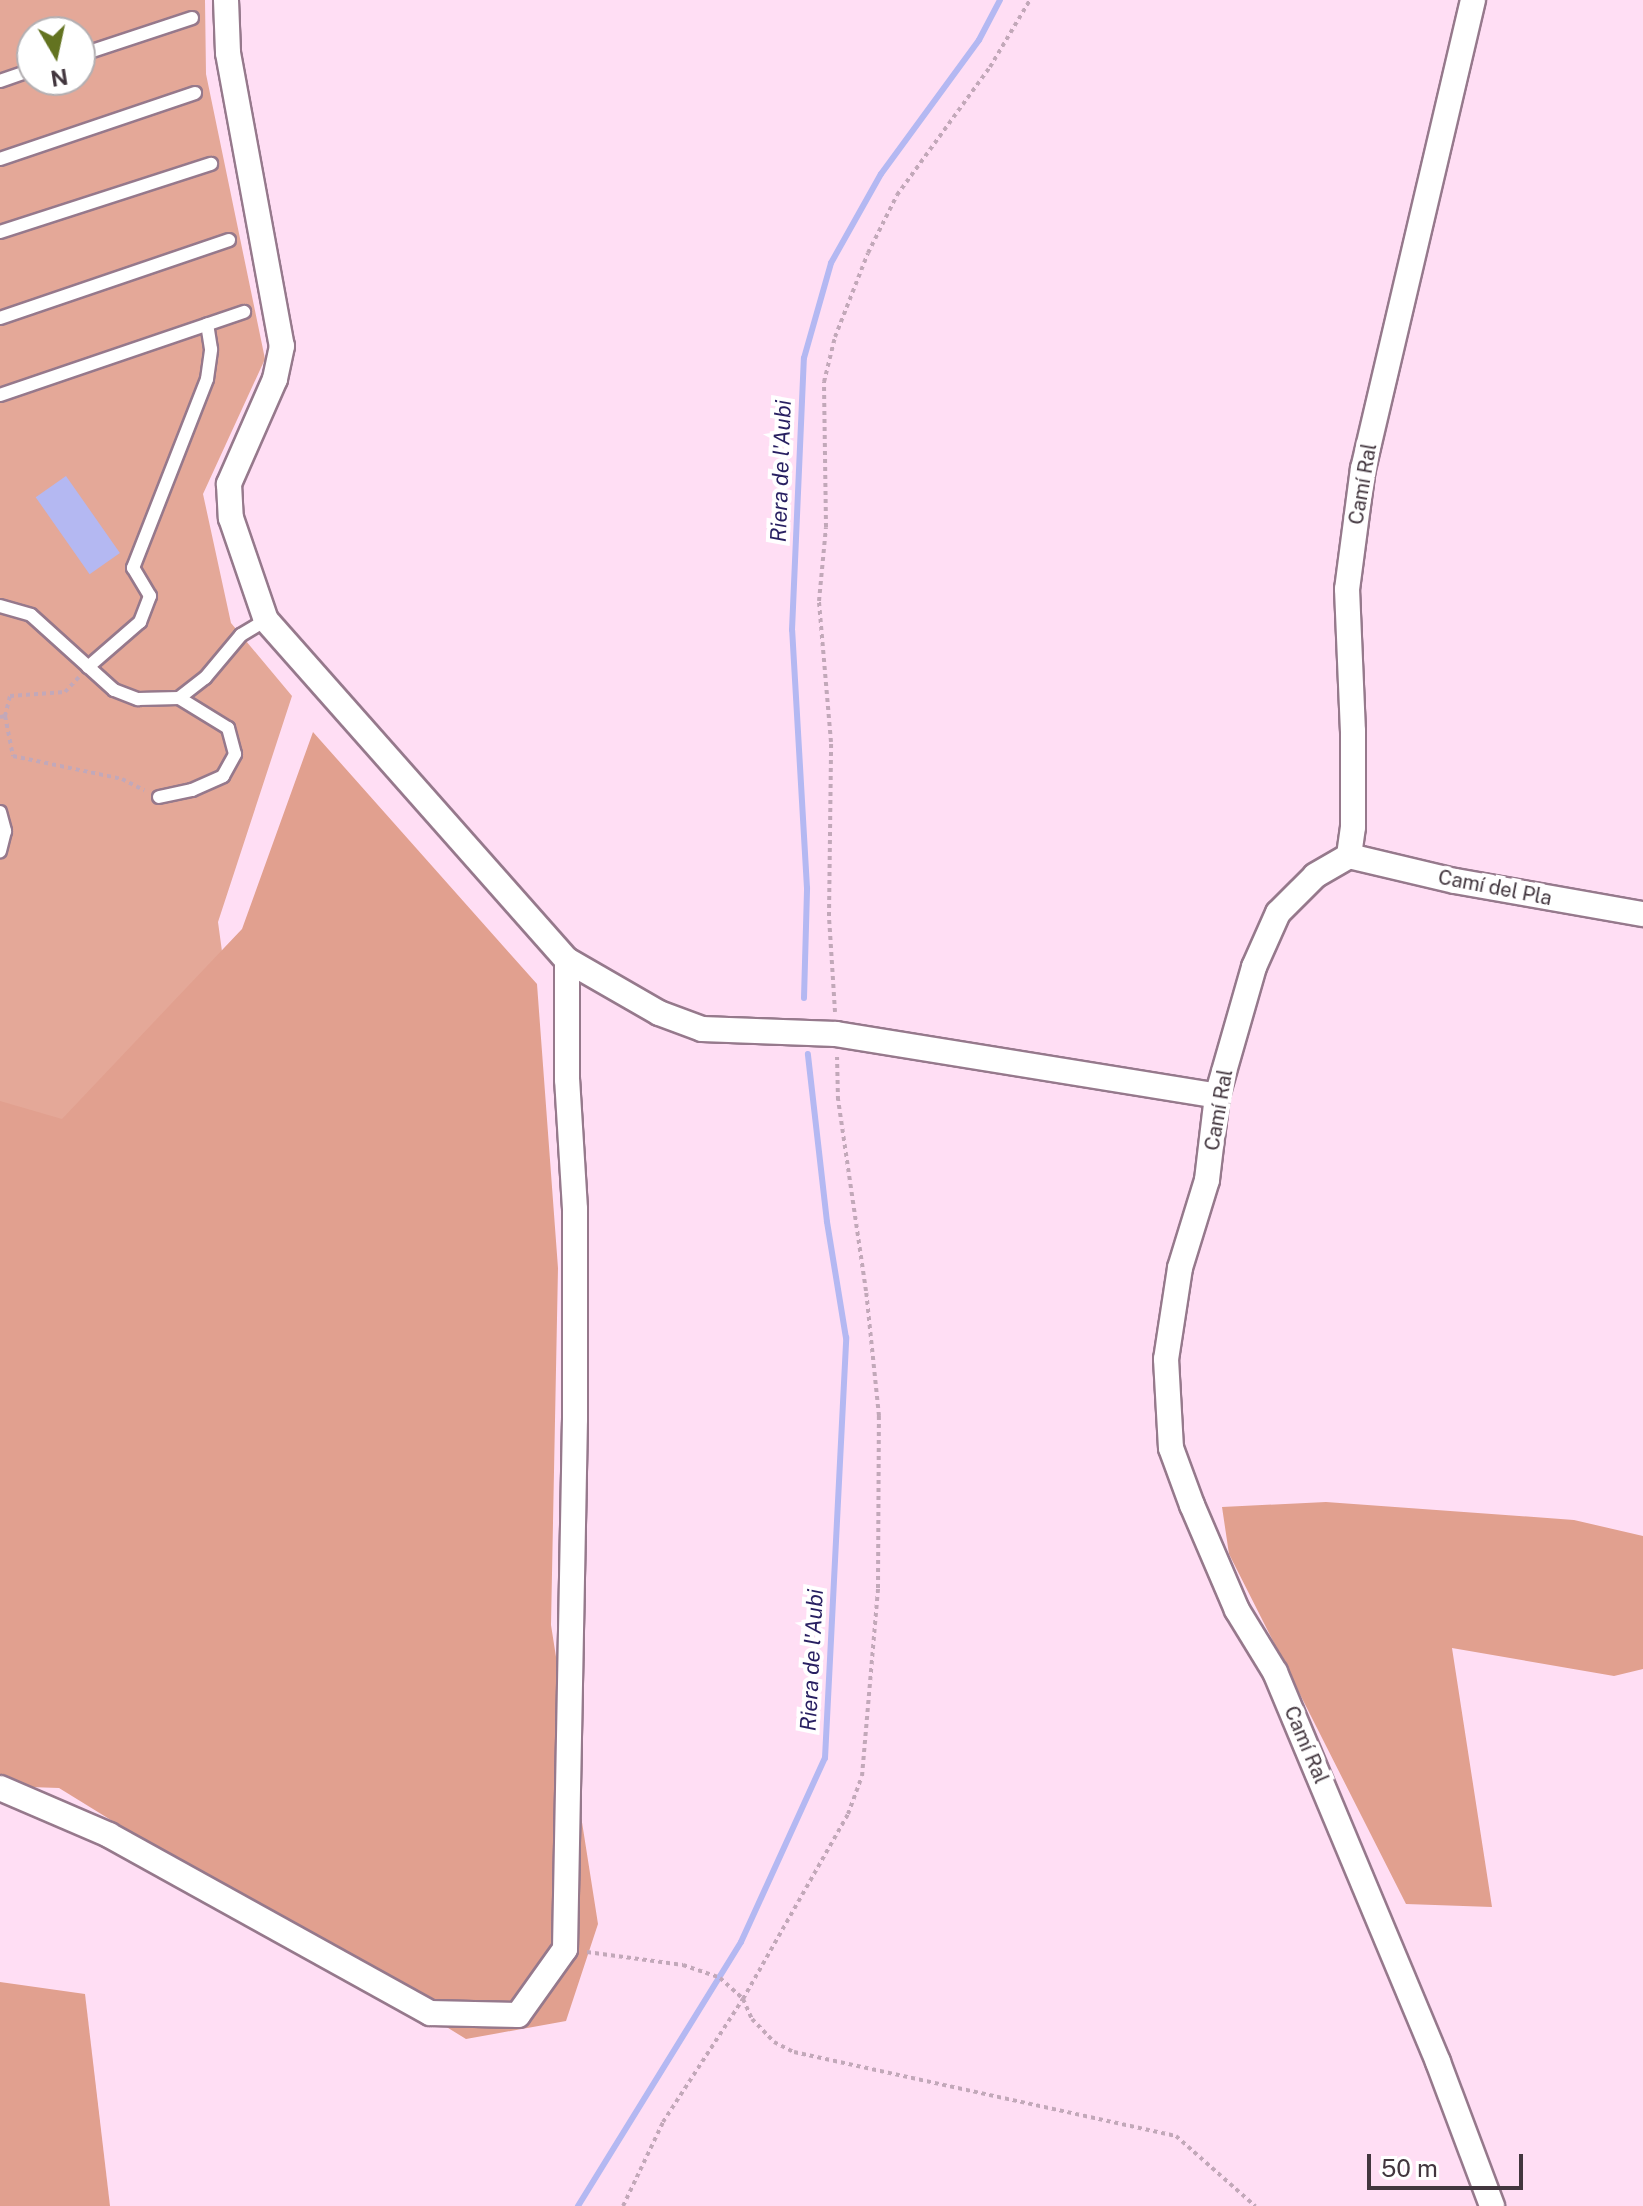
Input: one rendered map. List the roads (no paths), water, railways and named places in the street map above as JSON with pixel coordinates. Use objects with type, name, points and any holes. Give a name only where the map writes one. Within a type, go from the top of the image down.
[{"type":"street","points":[[226,0],[228,53],[282,346],[275,379],[229,484],[231,518],[266,620],[567,960],[659,1013],[702,1029],[836,1034],[1217,1096]]},
{"type":"street","name":"Camí Ral","points":[[1473,0],[1363,468],[1347,589],[1353,731],[1353,827],[1349,856],[1315,876],[1278,913],[1254,967],[1217,1096],[1207,1180],[1180,1268],[1166,1359],[1171,1448],[1237,1610],[1275,1672],[1364,1882],[1438,2062],[1492,2206]]},
{"type":"street","name":"Camí del Pla","points":[[1349,856],[1455,881],[1643,914]]},
{"type":"street","points":[[0,1788],[109,1835],[430,2013],[518,2015],[565,1949],[575,1344],[575,1209],[567,1080],[567,960]]},
{"type":"lane","points":[[96,50],[192,18]]},
{"type":"lane","points":[[0,159],[195,93]]},
{"type":"lane","points":[[0,232],[211,164]]},
{"type":"lane","points":[[0,318],[229,240]]},
{"type":"lane","points":[[0,395],[244,312]]},
{"type":"lane","points":[[88,667],[140,622],[150,596],[133,568],[207,379],[211,349],[207,324]]},
{"type":"lane","points":[[0,606],[31,615],[114,690],[138,699],[179,698],[228,728],[235,754],[223,776],[192,790],[159,797]]},
{"type":"lane","points":[[179,698],[205,678],[241,635],[266,620]]},
{"type":"lane","points":[[0,812],[5,831],[0,851]]},
{"type":"water","points":[[66,476],[120,553],[90,574],[36,497]]},
{"type":"waterway","name":"Riera de l'Aubi","points":[[804,998],[807,888],[792,630],[804,358],[831,263],[881,174],[979,40],[1000,0]]},
{"type":"waterway","name":"Riera de l'Aubi","points":[[578,2206],[741,1942],[825,1758],[846,1338],[827,1222],[808,1054]]}]
